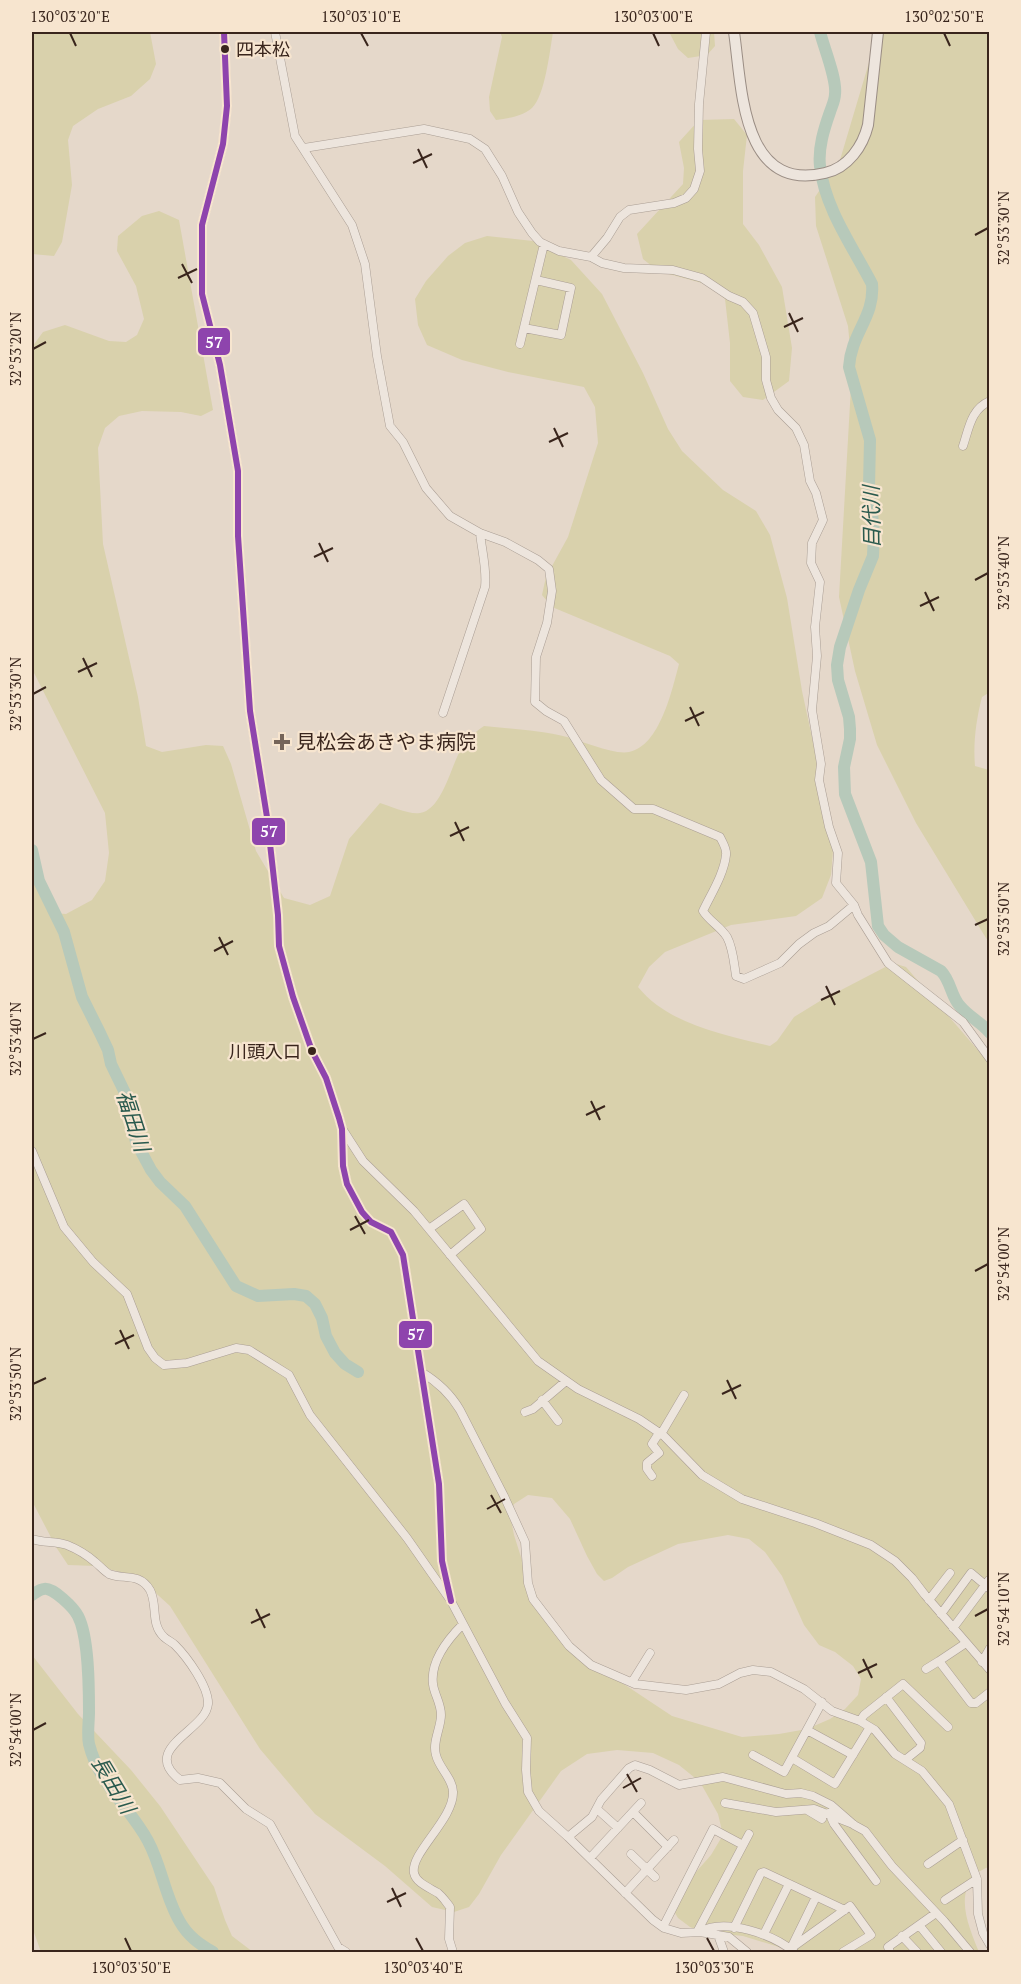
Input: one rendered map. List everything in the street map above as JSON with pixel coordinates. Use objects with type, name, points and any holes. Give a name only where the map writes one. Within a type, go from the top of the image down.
[{"type":"street","points":[[224,32],[227,106],[223,144],[202,225],[202,294],[220,365],[238,471],[238,537],[250,711],[267,817],[278,915],[279,946],[297,1008],[312,1051],[326,1077],[342,1129],[347,1185],[362,1212],[371,1222],[392,1232],[403,1255],[439,1484],[442,1561],[451,1601]]},
{"type":"street","points":[[275,32],[295,136],[352,225],[365,264],[377,356],[390,426],[403,442],[426,488],[450,516],[480,534],[505,542],[538,560],[549,569],[552,591],[547,623],[536,657],[535,702],[564,721],[601,780],[634,809],[653,809],[720,837],[726,856],[703,911],[727,937],[733,954],[736,976],[744,979],[780,963],[799,944],[829,926],[854,905]]},
{"type":"street","points":[[591,257],[607,238],[620,217],[629,210],[674,204],[686,198],[694,189],[700,171],[699,104],[706,32]]},
{"type":"street","points":[[734,32],[742,91],[751,134],[756,146],[769,162],[800,176],[830,172],[856,153],[864,140],[868,125],[878,32]]},
{"type":"street","points":[[304,148],[424,129],[470,139],[485,149],[502,176],[518,212],[532,233],[544,244],[559,251],[591,257],[603,263],[624,267],[673,270],[702,278],[729,296],[743,302],[753,313],[766,357],[766,380],[771,398],[778,410],[796,428],[804,445],[810,481],[816,493],[823,520],[812,543],[812,563],[820,582],[815,627],[817,656],[812,710],[821,764],[819,780],[829,828],[838,853],[836,883],[854,905],[888,963],[963,1022],[990,1059]]},
{"type":"street","points":[[520,344],[544,244]]},
{"type":"street","points":[[524,328],[561,336],[571,288],[536,280]]},
{"type":"street","points":[[963,446],[980,405],[990,401]]},
{"type":"street","points":[[443,713],[485,587],[487,573],[480,534]]},
{"type":"street","points":[[342,1129],[363,1161],[414,1211],[538,1361],[578,1389],[639,1419],[660,1433],[702,1475],[742,1499],[815,1523],[871,1545],[895,1561],[990,1670]]},
{"type":"street","points":[[32,1151],[63,1227],[93,1262],[127,1294],[148,1348],[155,1358],[164,1365],[187,1364],[236,1348],[249,1350],[267,1359],[289,1375],[310,1415],[407,1538],[451,1601],[505,1703],[527,1738],[528,1792],[539,1811],[663,1927],[681,1933],[698,1932],[729,1936],[747,1953]]},
{"type":"street","points":[[429,1229],[464,1204],[481,1229],[450,1255]]},
{"type":"street","points":[[421,1372],[441,1384],[453,1399],[504,1496],[525,1542],[528,1583],[533,1599],[569,1646],[591,1665],[632,1682],[686,1690],[719,1684],[740,1673],[753,1670],[771,1672],[804,1689],[832,1711],[870,1727],[885,1740],[895,1754],[922,1771],[949,1804],[976,1879],[978,1914],[983,1933],[990,1945]]},
{"type":"street","points":[[525,1412],[533,1409],[566,1381]]},
{"type":"street","points":[[652,1476],[647,1469],[647,1463],[659,1453],[652,1444],[684,1395]]},
{"type":"street","points":[[542,1400],[558,1421]]},
{"type":"street","points":[[32,1539],[67,1545],[87,1555],[109,1574],[135,1578],[144,1583],[150,1591],[157,1626],[163,1637],[174,1644],[188,1660],[207,1695],[208,1705],[205,1714],[173,1745],[167,1759],[168,1766],[180,1780],[198,1778],[220,1783],[246,1809],[270,1824],[338,1947],[346,1953]]},
{"type":"street","points":[[929,1600],[950,1573]]},
{"type":"street","points":[[941,1614],[971,1573],[988,1584],[953,1628]]},
{"type":"street","points":[[453,1953],[449,1940],[450,1907],[438,1894],[417,1880],[414,1865],[453,1802],[453,1789],[442,1770],[435,1750],[441,1715],[440,1704],[433,1685],[433,1674],[448,1639],[463,1624]]},
{"type":"street","points":[[926,1669],[966,1643]]},
{"type":"street","points":[[982,1662],[990,1647]]},
{"type":"street","points":[[632,1682],[650,1653]]},
{"type":"street","points":[[939,1661],[971,1703],[976,1703],[990,1692]]},
{"type":"street","points":[[860,1721],[903,1684],[948,1727]]},
{"type":"street","points":[[886,1697],[921,1743],[920,1748],[905,1761]]},
{"type":"street","points":[[753,1755],[784,1772],[822,1702]]},
{"type":"street","points":[[792,1758],[835,1784],[870,1727]]},
{"type":"street","points":[[807,1730],[853,1755]]},
{"type":"street","points":[[568,1837],[592,1817],[601,1800],[629,1768],[636,1765],[679,1785],[723,1777],[786,1794],[801,1793],[831,1805],[854,1825],[865,1831],[892,1866],[970,1953]]},
{"type":"street","points":[[823,1801],[826,1817]]},
{"type":"street","points":[[590,1858],[641,1803]]},
{"type":"street","points":[[725,1803],[776,1812],[814,1809],[834,1824],[876,1881]]},
{"type":"street","points":[[597,1809],[618,1828]]},
{"type":"street","points":[[633,1812],[651,1835],[668,1847]]},
{"type":"street","points":[[826,1817],[854,1825]]},
{"type":"street","points":[[663,1927],[713,1829],[743,1845]]},
{"type":"street","points":[[698,1932],[749,1834]]},
{"type":"street","points":[[625,1893],[674,1840]]},
{"type":"street","points":[[928,1864],[963,1840]]},
{"type":"street","points":[[631,1854],[655,1877]]},
{"type":"street","points":[[734,1928],[764,1872],[845,1910]]},
{"type":"street","points":[[945,1900],[976,1879]]},
{"type":"street","points":[[764,1934],[789,1884]]},
{"type":"street","points":[[792,1951],[816,1897]]},
{"type":"street","points":[[792,1951],[850,1906],[871,1935],[843,1953]]},
{"type":"street","points":[[890,1953],[888,1947],[936,1913]]},
{"type":"street","points":[[919,1925],[941,1953]]},
{"type":"street","points":[[698,1932],[707,1927],[717,1926],[764,1934],[792,1951]]},
{"type":"street","points":[[718,1935],[724,1953]]},
{"type":"street","points":[[902,1936],[917,1953]]},
{"type":"shaded area","points":[[32,32],[150,32],[156,64],[150,79],[131,96],[98,109],[73,126],[68,140],[72,185],[62,242],[54,256],[32,254]]},
{"type":"shaded area","points":[[500,32],[553,32],[546,72],[537,102],[532,108],[515,117],[496,120],[490,111],[489,97],[502,37]]},
{"type":"shaded area","points":[[669,32],[714,32],[715,46],[707,55],[688,58],[678,49]]},
{"type":"shaded area","points":[[876,32],[989,32],[990,692],[982,697],[974,749],[975,766],[989,770],[989,943],[916,823],[877,745],[855,671],[839,597],[852,369],[848,326],[816,226],[815,197],[840,160]]},
{"type":"shaded area","points":[[734,119],[747,135],[743,171],[743,224],[759,245],[782,287],[792,348],[789,381],[763,400],[743,397],[730,381],[730,343],[725,299],[709,285],[658,271],[643,259],[637,234],[683,184],[684,168],[679,142],[699,120]]},
{"type":"shaded area","points":[[159,211],[179,220],[213,410],[201,416],[181,412],[142,411],[119,416],[105,428],[98,448],[103,544],[138,697],[146,746],[162,752],[206,745],[223,746],[231,764],[256,851],[284,898],[310,905],[330,896],[349,839],[380,803],[411,813],[428,810],[440,796],[463,745],[484,726],[546,733],[607,750],[629,752],[640,748],[657,728],[673,688],[679,664],[670,656],[552,607],[542,595],[546,577],[568,537],[598,443],[595,407],[584,387],[462,360],[427,345],[418,325],[415,299],[426,281],[448,256],[465,243],[487,236],[533,241],[571,260],[602,294],[643,373],[668,429],[682,451],[723,490],[756,511],[770,535],[787,598],[802,691],[834,839],[831,875],[822,898],[796,916],[731,925],[665,952],[649,967],[638,987],[665,1011],[699,1027],[770,1046],[777,1041],[794,1017],[893,963],[906,967],[989,1063],[990,1866],[974,1876],[968,1885],[965,1904],[968,1924],[979,1952],[795,1952],[743,1936],[703,1932],[690,1927],[678,1918],[672,1908],[674,1897],[711,1855],[723,1835],[718,1814],[700,1782],[679,1765],[653,1753],[617,1750],[587,1754],[561,1771],[501,1855],[469,1907],[454,1912],[432,1907],[385,1866],[315,1814],[260,1749],[170,1606],[137,1576],[96,1566],[68,1565],[32,1501],[32,878],[52,913],[66,914],[92,900],[105,881],[109,853],[105,813],[32,669],[32,347],[43,332],[65,325],[109,341],[126,342],[137,335],[144,319],[136,286],[117,251],[118,236],[142,216]],"holes":[[[528,1495],[552,1498],[570,1519],[587,1556],[597,1574],[604,1581],[678,1544],[728,1535],[749,1539],[765,1552],[782,1576],[804,1625],[819,1645],[835,1652],[853,1666],[861,1679],[858,1695],[845,1709],[830,1719],[807,1729],[779,1734],[742,1737],[672,1716],[580,1655],[549,1622],[526,1573],[510,1515],[514,1504]]]},
{"type":"shaded area","points":[[32,1655],[78,1714],[131,1770],[160,1806],[214,1887],[232,1936],[253,1952],[41,1952],[32,1927]]},
{"type":"waterway","name":"目代川","points":[[820,32],[835,88],[834,101],[821,145],[820,166],[823,182],[834,212],[872,284],[870,306],[854,344],[849,367],[870,440],[869,487],[874,532],[873,556],[840,647],[837,665],[838,680],[849,717],[850,729],[844,767],[845,794],[871,862],[878,926],[884,935],[898,947],[941,971],[957,1002],[990,1033]]},
{"type":"waterway","name":"福田川","points":[[32,850],[39,881],[64,932],[82,997],[108,1050],[111,1064],[127,1097],[136,1142],[151,1170],[185,1206],[236,1286],[258,1296],[294,1294],[306,1296],[315,1304],[322,1318],[326,1336],[335,1353],[345,1364],[358,1372]]},
{"type":"waterway","name":"長田川","points":[[32,1595],[42,1589],[53,1591],[68,1603],[78,1616],[82,1625],[88,1663],[88,1736],[94,1759],[107,1784],[133,1817],[148,1841],[180,1922],[194,1939],[213,1952]]},
{"type":"transit line","name":"57","points":[[224,32],[227,106],[223,144],[202,225],[202,294],[220,365],[238,471],[238,536],[250,711],[267,817],[278,915],[279,946],[293,997],[312,1051],[326,1078],[339,1118],[342,1129],[343,1166],[347,1184],[362,1212],[371,1222],[391,1232],[403,1255],[439,1484],[442,1561],[451,1601]]},
{"type":"place","name":"四本松","points":[[225,49]]},
{"type":"place","name":"見松会あきやま病院","points":[[282,742]]},
{"type":"place","name":"川頭入口","points":[[312,1051]]}]
